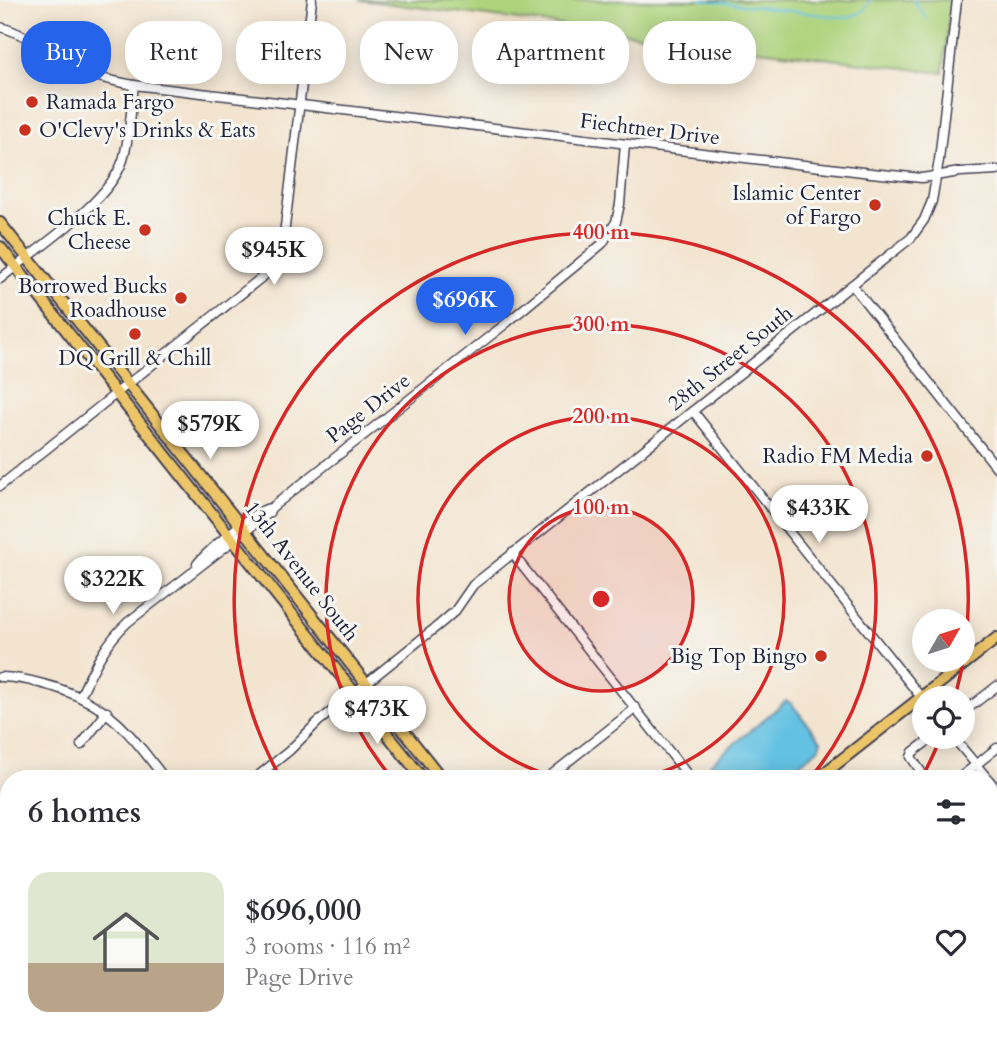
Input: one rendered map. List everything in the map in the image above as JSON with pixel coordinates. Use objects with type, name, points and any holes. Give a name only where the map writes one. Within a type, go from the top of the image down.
[{"type":"main road","name":"13th Avenue South","points":[[0,223],[435,770]]},
{"type":"main road","name":"13th Avenue South","points":[[0,247],[416,770]]},
{"type":"main road","points":[[939,686],[997,638]]},
{"type":"main road","points":[[829,770],[912,707]]},
{"type":"street","points":[[0,486],[266,274],[279,256],[284,236],[312,0]]},
{"type":"street","name":"28th Street South","points":[[269,770],[318,722],[455,611],[473,585],[911,238],[924,220],[932,201],[957,0]]},
{"type":"street","name":"Fiechtner Drive","points":[[0,27],[32,40],[79,69],[134,85],[871,173],[922,178],[997,170]]},
{"type":"street","points":[[0,279],[93,203],[114,179],[124,158],[134,85]]},
{"type":"street","name":"Page Drive","points":[[80,696],[112,637],[191,572],[204,556],[269,513],[271,508],[602,244],[616,222],[625,144]]},
{"type":"street","points":[[852,285],[997,468]]},
{"type":"street","points":[[693,411],[913,686]]},
{"type":"street","points":[[512,553],[684,770]]},
{"type":"street","points":[[0,677],[24,679],[80,696],[107,712],[131,735],[158,770]]},
{"type":"street","points":[[975,703],[997,686]]},
{"type":"street","points":[[557,770],[636,708]]},
{"type":"street","points":[[81,745],[107,712]]},
{"type":"street","points":[[970,770],[997,748]]},
{"type":"street","points":[[916,749],[911,757],[920,770]]},
{"type":"street","points":[[963,749],[980,770]]},
{"type":"green space","points":[[359,0],[951,0],[943,73],[756,50],[756,21],[643,21],[643,36],[629,34],[629,21],[527,21]]},
{"type":"water","points":[[786,701],[791,703],[821,741],[818,749],[791,770],[712,770],[710,764]]},
{"type":"waterway","points":[[701,0],[848,18],[862,12],[871,0]]},
{"type":"waterway","points":[[913,0],[927,19]]},
{"type":"place","name":"Ramada Fargo","points":[[32,102]]},
{"type":"place","name":"O'Clevy's Drinks & Eats","points":[[25,130]]},
{"type":"place","name":"Islamic Center of Fargo","points":[[875,205]]},
{"type":"place","name":"Chuck E. Cheese","points":[[145,230]]},
{"type":"place","name":"Borrowed Bucks Roadhouse","points":[[181,298]]},
{"type":"place","name":"DQ Grill & Chill","points":[[135,334]]},
{"type":"place","name":"Radio FM Media","points":[[927,456]]},
{"type":"place","name":"Big Top Bingo","points":[[821,656]]}]
